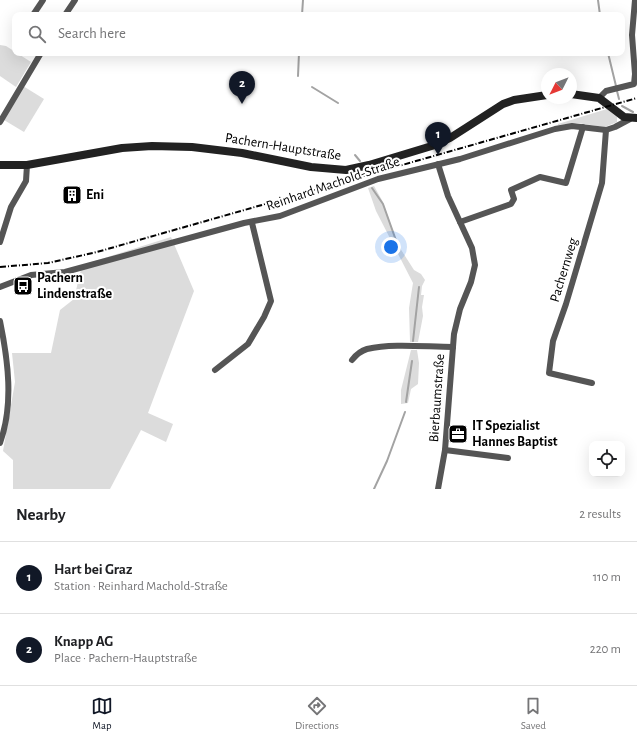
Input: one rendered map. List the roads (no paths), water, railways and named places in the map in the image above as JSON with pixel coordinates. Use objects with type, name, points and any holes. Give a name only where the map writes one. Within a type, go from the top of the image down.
[{"type":"main road","points":[[577,95],[599,98],[618,113],[634,118]]},
{"type":"main road","name":"Pachern-Hauptstraße","points":[[0,165],[27,165],[122,148],[152,146],[192,147],[235,152],[311,167],[346,170],[369,165],[435,145],[450,138],[503,104],[514,100],[541,97]]},
{"type":"street","points":[[35,12],[43,0]]},
{"type":"street","points":[[67,12],[75,0]]},
{"type":"street","points":[[599,98],[606,91],[636,84],[632,35],[635,0]]},
{"type":"street","points":[[0,122],[39,56]]},
{"type":"street","points":[[606,130],[634,118]]},
{"type":"street","name":"Reinhard Machold-Straße","points":[[0,287],[31,275],[65,272],[229,227],[280,216],[378,179],[510,144],[555,129],[572,126],[606,130]]},
{"type":"street","points":[[460,222],[512,204],[514,199],[511,190],[540,177],[566,183],[583,127]]},
{"type":"street","name":"Pachernweg","points":[[592,383],[549,373],[553,341],[565,309],[602,182],[606,130]]},
{"type":"street","name":"Bierbaumstraße","points":[[438,164],[448,196],[472,248],[475,265],[471,282],[456,322],[452,347],[444,450],[438,489]]},
{"type":"street","points":[[0,242],[11,207],[26,181],[27,165]]},
{"type":"street","name":"Reinhard Machold-Straße","points":[[215,370],[248,344],[264,317],[271,301],[252,223]]},
{"type":"street","points":[[0,321],[9,392],[5,430],[0,443]]},
{"type":"street","name":"Bierbaumstraße","points":[[352,360],[357,353],[366,349],[382,347],[452,347]]},
{"type":"street","name":"Bierbaumstraße","points":[[444,450],[508,458]]},
{"type":"waterway","points":[[302,12],[303,0]]},
{"type":"waterway","points":[[598,0],[600,12]]},
{"type":"waterway","points":[[298,76],[299,56]]},
{"type":"waterway","points":[[609,56],[616,86]]},
{"type":"waterway","points":[[312,87],[338,103]]},
{"type":"waterway","points":[[617,91],[619,99]]},
{"type":"waterway","points":[[622,106],[633,112]]},
{"type":"waterway","points":[[355,155],[360,161]]},
{"type":"waterway","points":[[372,188],[383,204],[398,246]]},
{"type":"waterway","points":[[413,341],[419,287]]},
{"type":"waterway","points":[[406,402],[412,361]]},
{"type":"waterway","points":[[374,489],[387,461],[405,412]]},
{"type":"railway","points":[[0,267],[48,263],[97,252],[637,98]]},
{"type":"place","name":"Knapp AG","points":[[242,104]]},
{"type":"place","name":"Hart bei Graz","points":[[438,155]]},
{"type":"place","name":"Eni","points":[[72,195]]},
{"type":"place","name":"Pachern Lindenstraße","points":[[23,286]]},
{"type":"place","name":"IT Spezialist Hannes Baptist","points":[[458,434]]}]
